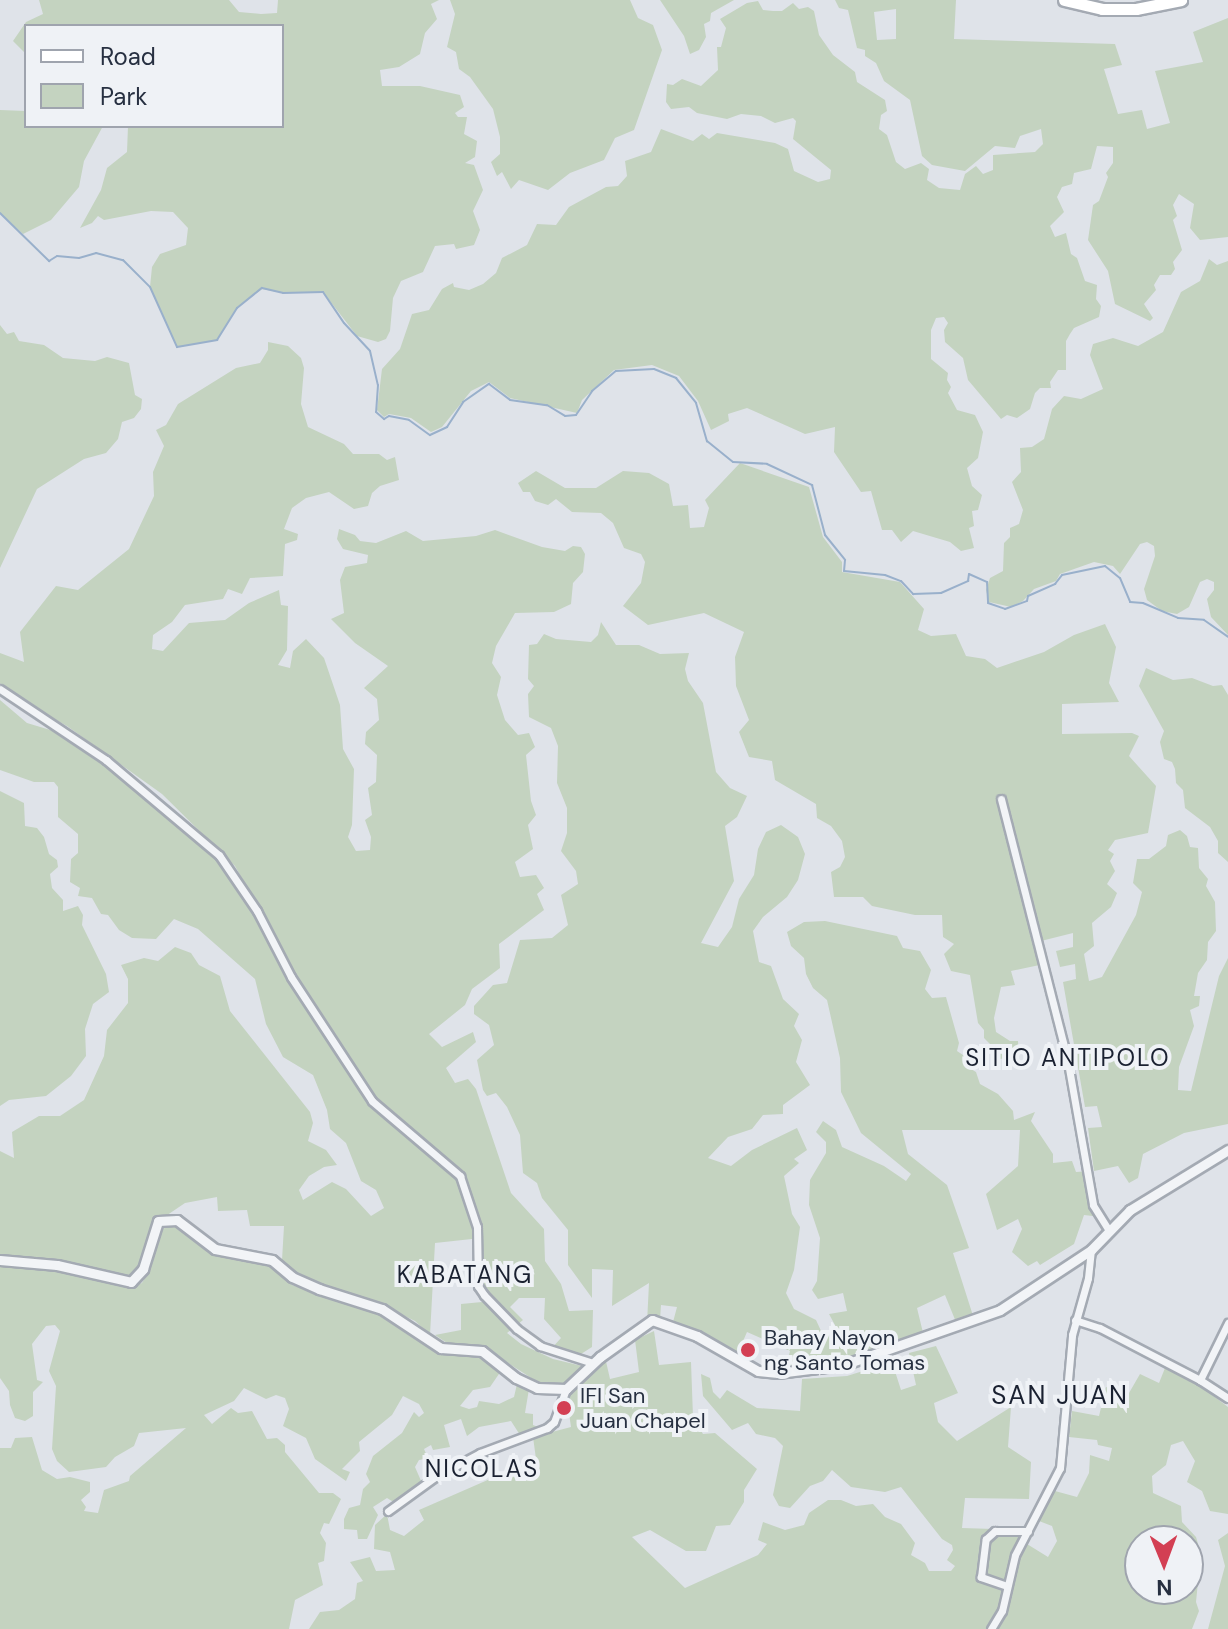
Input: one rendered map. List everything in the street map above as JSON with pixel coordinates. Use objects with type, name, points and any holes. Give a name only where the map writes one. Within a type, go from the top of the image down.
[{"type":"main road","points":[[1064,0],[1102,9],[1136,9],[1181,0]]},
{"type":"street","points":[[0,689],[106,760],[219,855],[257,911],[291,977],[372,1101],[460,1176],[477,1227],[478,1286],[484,1295],[517,1329],[540,1346],[593,1363]]},
{"type":"street","points":[[1001,799],[1067,1057],[1093,1205],[1108,1229]]},
{"type":"street","points":[[388,1511],[435,1477],[480,1453],[547,1428],[554,1422],[566,1389],[593,1363],[652,1320],[697,1336],[762,1372],[843,1365],[1000,1310],[1047,1283],[1091,1250],[1108,1229],[1130,1210],[1228,1150]]},
{"type":"street","points":[[0,1260],[35,1262],[131,1282],[143,1269],[158,1221],[177,1220],[215,1249],[272,1260],[292,1277],[382,1309],[441,1348],[482,1351],[526,1384],[537,1388],[566,1389]]},
{"type":"street","points":[[991,1629],[1001,1616],[1011,1565],[1060,1468],[1075,1320],[1088,1278],[1091,1250]]},
{"type":"street","points":[[1075,1320],[1100,1328],[1228,1398]]},
{"type":"street","points":[[1200,1380],[1228,1323]]},
{"type":"street","points":[[1007,1586],[981,1577],[986,1539],[995,1531],[1028,1531]]},
{"type":"green space","points":[[39,0],[229,0],[239,12],[261,14],[277,13],[278,0],[439,0],[431,4],[437,19],[425,33],[420,54],[399,67],[380,70],[382,86],[420,86],[460,95],[464,107],[455,113],[458,117],[467,117],[464,134],[477,141],[475,157],[465,163],[474,165],[483,190],[473,211],[480,230],[474,245],[456,249],[454,244],[435,246],[423,272],[401,281],[393,298],[390,331],[386,339],[378,342],[357,336],[323,292],[283,293],[262,289],[237,308],[217,340],[177,347],[150,287],[152,267],[160,254],[186,245],[188,228],[173,212],[151,211],[104,220],[98,216],[92,223],[80,228],[101,190],[107,168],[127,152],[128,128],[284,128],[284,24],[25,24],[43,14]]},
{"type":"green space","points":[[450,0],[630,0],[638,18],[653,25],[662,50],[634,130],[615,138],[604,160],[570,173],[548,190],[519,180],[511,189],[502,172],[497,176],[491,162],[500,154],[500,137],[493,109],[470,77],[459,69],[456,52],[447,47],[455,14]]},
{"type":"green space","points":[[660,0],[734,0],[711,13],[710,21],[704,24],[706,37],[699,50],[690,54],[684,36]]},
{"type":"green space","points":[[835,0],[956,0],[954,39],[1115,44],[1122,65],[1104,69],[1118,114],[1142,110],[1147,129],[1170,123],[1155,71],[1203,62],[1193,32],[1228,18],[1228,237],[1200,240],[1190,228],[1194,204],[1179,194],[1173,205],[1177,216],[1173,220],[1182,250],[1173,262],[1175,269],[1171,275],[1160,275],[1154,285],[1156,290],[1144,304],[1153,318],[1150,321],[1115,304],[1108,271],[1088,240],[1093,205],[1099,201],[1108,177],[1106,173],[1113,163],[1113,147],[1097,146],[1091,169],[1074,173],[1072,184],[1062,187],[1057,197],[1064,212],[1050,226],[1055,237],[1066,233],[1071,254],[1077,258],[1085,281],[1097,285],[1096,299],[1101,306],[1099,317],[1074,328],[1066,341],[1066,370],[1058,370],[1050,382],[1051,388],[1040,388],[1030,409],[1017,418],[1007,415],[1001,419],[968,380],[963,358],[945,342],[944,330],[948,323],[944,317],[936,318],[931,330],[931,359],[948,373],[947,380],[951,387],[948,393],[957,410],[975,415],[983,432],[978,458],[967,468],[972,486],[982,495],[978,510],[972,511],[974,526],[969,528],[974,548],[961,551],[950,542],[913,531],[901,542],[892,530],[882,530],[871,491],[861,492],[834,452],[835,427],[805,434],[747,408],[728,414],[729,421],[711,430],[698,401],[679,376],[652,365],[614,370],[582,400],[577,413],[510,398],[489,382],[471,391],[442,427],[431,432],[411,418],[389,414],[384,417],[377,410],[382,369],[400,349],[412,314],[429,310],[442,289],[453,283],[454,287],[469,290],[483,284],[496,273],[502,258],[527,245],[537,224],[556,225],[569,207],[606,187],[618,186],[627,176],[625,161],[651,152],[661,129],[693,141],[702,134],[709,139],[717,133],[775,143],[788,149],[794,171],[818,182],[830,179],[831,170],[793,139],[796,121],[793,118],[775,123],[761,116],[741,114],[727,119],[697,113],[689,107],[671,109],[666,102],[667,84],[673,85],[682,79],[701,86],[718,70],[717,47],[721,47],[726,28],[720,19],[747,3],[758,1],[763,10],[782,11],[793,3],[799,9],[808,7],[814,11],[819,35],[833,55],[855,72],[857,82],[885,100],[887,111],[881,115],[879,129],[887,135],[896,162],[905,169],[921,163],[929,169],[927,180],[939,188],[960,190],[965,174],[976,166],[983,174],[993,170],[993,155],[1035,152],[1043,144],[1041,129],[1020,136],[1015,148],[995,146],[965,171],[932,165],[922,156],[910,100],[884,81],[876,63],[865,56],[865,50],[857,48],[848,10],[839,8]],"holes":[[[896,9],[896,39],[877,40],[874,12]]]},
{"type":"green space","points":[[24,25],[24,52],[13,41]]},
{"type":"green space","points":[[0,110],[24,111],[24,128],[102,128],[84,161],[79,187],[51,220],[23,234],[0,213]]},
{"type":"green space","points":[[1209,259],[1217,265],[1228,261],[1228,635],[1211,617],[1207,599],[1214,590],[1214,582],[1207,579],[1200,582],[1189,607],[1177,614],[1162,611],[1147,600],[1144,589],[1155,556],[1154,546],[1147,542],[1140,544],[1120,574],[1113,566],[1094,562],[1060,574],[1056,581],[1034,589],[1023,601],[1011,607],[989,602],[986,590],[990,578],[1003,571],[1004,543],[1010,537],[1010,528],[1019,524],[1023,510],[1012,482],[1021,472],[1020,448],[1032,447],[1044,439],[1052,409],[1064,396],[1081,399],[1103,389],[1090,355],[1093,344],[1113,338],[1138,346],[1163,332],[1181,292],[1200,281]]},
{"type":"green space","points":[[0,325],[7,334],[14,332],[19,341],[44,345],[63,358],[95,361],[107,357],[129,363],[135,395],[142,399],[141,409],[134,418],[122,422],[118,439],[106,453],[84,459],[37,489],[0,568]]},
{"type":"green space","points":[[268,342],[288,346],[301,358],[304,368],[301,404],[308,427],[344,444],[353,454],[379,454],[387,460],[395,457],[399,480],[380,486],[372,493],[368,506],[354,509],[329,492],[306,498],[292,508],[284,529],[298,534],[297,540],[285,544],[283,576],[250,578],[242,594],[228,589],[223,599],[185,605],[172,622],[153,635],[152,649],[163,651],[189,623],[225,620],[249,603],[279,590],[281,605],[288,606],[287,650],[278,665],[290,668],[293,651],[306,639],[324,658],[340,705],[343,749],[354,769],[352,825],[348,837],[356,851],[370,850],[371,837],[365,820],[372,815],[368,788],[376,782],[377,755],[365,744],[366,732],[379,720],[377,699],[364,688],[388,666],[355,643],[331,619],[344,613],[340,580],[345,567],[367,563],[368,555],[343,549],[337,539],[339,529],[355,535],[360,541],[376,543],[406,531],[423,541],[476,536],[495,530],[542,547],[565,551],[573,546],[581,547],[585,554],[583,572],[573,583],[571,604],[554,612],[515,613],[496,646],[492,663],[501,677],[497,695],[505,720],[518,735],[529,733],[535,747],[526,755],[531,801],[536,815],[528,825],[533,849],[515,862],[520,877],[536,875],[544,888],[537,894],[544,910],[499,944],[500,968],[472,989],[465,1005],[429,1034],[442,1047],[473,1032],[476,1042],[446,1068],[455,1083],[468,1079],[476,1089],[511,1193],[544,1229],[545,1261],[561,1284],[569,1311],[593,1310],[592,1347],[581,1354],[551,1349],[561,1338],[544,1319],[545,1298],[519,1298],[510,1307],[523,1320],[507,1333],[521,1344],[553,1359],[582,1366],[561,1386],[539,1383],[485,1348],[447,1343],[435,1335],[461,1330],[461,1304],[482,1302],[481,1238],[435,1243],[430,1335],[415,1321],[390,1309],[300,1277],[282,1260],[284,1226],[250,1226],[247,1210],[218,1211],[217,1197],[185,1203],[151,1226],[141,1266],[132,1277],[117,1277],[62,1261],[0,1257],[0,1151],[14,1158],[12,1132],[39,1116],[60,1116],[84,1100],[104,1056],[107,1030],[128,1003],[128,979],[121,965],[144,958],[158,961],[175,947],[191,953],[199,965],[220,976],[230,1011],[310,1112],[313,1123],[308,1141],[326,1150],[337,1165],[324,1167],[309,1176],[299,1190],[303,1200],[332,1182],[346,1189],[371,1216],[384,1208],[376,1190],[361,1181],[346,1143],[330,1129],[327,1110],[313,1075],[283,1057],[266,1024],[255,979],[198,929],[174,919],[156,939],[132,938],[119,930],[108,915],[101,914],[92,898],[78,896],[80,888],[70,882],[71,859],[78,853],[78,834],[58,817],[58,787],[54,782],[34,782],[0,770],[0,700],[27,723],[57,732],[116,767],[184,823],[225,870],[243,901],[252,897],[235,866],[162,794],[67,726],[6,692],[0,683],[0,653],[24,662],[20,632],[56,586],[78,590],[129,549],[154,496],[153,472],[164,446],[156,430],[166,425],[178,404],[236,368],[260,363],[268,350]]},
{"type":"green space","points":[[740,463],[809,487],[823,537],[842,562],[842,572],[900,582],[924,609],[918,630],[931,636],[956,634],[966,656],[985,659],[997,668],[1044,652],[1074,635],[1105,624],[1116,647],[1109,683],[1119,702],[1062,704],[1062,734],[1132,733],[1139,736],[1129,756],[1156,786],[1148,833],[1115,840],[1108,850],[1114,854],[1110,861],[1115,871],[1107,884],[1117,893],[1111,907],[1092,923],[1094,946],[1084,954],[1089,981],[1102,977],[1136,915],[1142,892],[1133,883],[1137,859],[1149,859],[1166,846],[1168,835],[1180,830],[1187,836],[1190,847],[1198,848],[1199,868],[1208,879],[1206,886],[1215,902],[1216,931],[1208,942],[1207,960],[1198,973],[1194,996],[1200,996],[1199,1006],[1190,1010],[1194,1026],[1179,1067],[1178,1090],[1191,1091],[1219,976],[1228,958],[1228,1124],[1184,1133],[1143,1154],[1138,1178],[1129,1183],[1118,1166],[1094,1171],[1088,1128],[1102,1127],[1097,1106],[1085,1107],[1063,982],[1076,979],[1075,964],[1060,967],[1056,951],[1073,947],[1073,933],[1041,941],[1049,963],[1011,971],[1015,985],[1001,987],[994,1018],[996,1032],[1010,1041],[1018,1041],[1019,1056],[993,1060],[993,1047],[984,1038],[984,1030],[978,1023],[970,975],[951,971],[944,954],[954,944],[943,937],[942,915],[915,915],[872,906],[863,897],[834,897],[831,872],[840,867],[845,857],[842,841],[831,826],[817,818],[816,804],[775,780],[772,761],[749,757],[739,732],[749,720],[736,686],[735,657],[744,632],[704,613],[648,625],[623,606],[641,583],[645,562],[641,554],[624,548],[613,523],[601,513],[572,512],[556,499],[548,505],[535,501],[530,492],[523,492],[518,483],[536,471],[565,488],[596,488],[623,471],[649,473],[669,484],[673,506],[688,505],[690,528],[704,527],[709,508],[705,500]]},
{"type":"green space","points":[[601,622],[616,645],[639,645],[660,654],[689,653],[685,669],[688,681],[703,703],[716,772],[730,788],[747,796],[737,817],[725,826],[734,881],[701,943],[718,947],[732,927],[739,899],[754,875],[758,849],[766,832],[781,825],[798,837],[805,854],[798,880],[787,897],[763,917],[753,931],[759,962],[771,966],[783,999],[799,1014],[794,1026],[802,1040],[796,1062],[810,1085],[783,1105],[783,1114],[763,1115],[752,1129],[728,1137],[708,1158],[731,1166],[752,1150],[797,1128],[807,1150],[794,1159],[799,1163],[784,1176],[792,1214],[800,1227],[794,1270],[786,1293],[794,1309],[816,1320],[822,1333],[836,1327],[829,1314],[847,1311],[843,1293],[818,1299],[812,1290],[817,1281],[820,1238],[809,1205],[810,1180],[826,1153],[826,1142],[816,1132],[823,1121],[836,1130],[842,1147],[884,1166],[906,1181],[911,1174],[861,1133],[841,1092],[840,1058],[827,1000],[813,988],[806,974],[804,958],[791,946],[787,932],[804,922],[825,921],[897,936],[903,948],[920,951],[931,970],[925,989],[932,998],[946,997],[959,1043],[957,1051],[972,1061],[971,1069],[976,1072],[980,1084],[998,1094],[1013,1111],[1014,1120],[1035,1112],[1031,1121],[1053,1154],[1053,1163],[1072,1161],[1076,1172],[1090,1171],[1101,1217],[1084,1215],[1074,1244],[1040,1265],[1037,1261],[1028,1266],[1012,1252],[1022,1229],[1018,1219],[997,1230],[986,1194],[1018,1166],[1020,1130],[902,1130],[908,1154],[947,1185],[969,1248],[953,1253],[975,1322],[958,1327],[945,1295],[917,1308],[925,1341],[839,1368],[785,1372],[790,1351],[747,1332],[737,1355],[673,1322],[677,1307],[661,1305],[660,1320],[647,1323],[649,1283],[612,1306],[613,1270],[592,1269],[592,1298],[568,1265],[568,1230],[542,1198],[537,1183],[523,1173],[520,1135],[507,1107],[496,1093],[487,1096],[483,1090],[477,1060],[494,1045],[489,1025],[474,1014],[474,1006],[493,985],[507,983],[520,940],[552,938],[568,925],[561,895],[578,884],[576,871],[561,851],[567,833],[567,808],[557,783],[558,746],[551,728],[529,717],[528,694],[534,686],[528,679],[529,645],[537,644],[544,634],[556,639],[591,642],[598,635]]},
{"type":"green space","points":[[1146,668],[1173,680],[1192,678],[1213,686],[1222,685],[1228,695],[1228,862],[1218,853],[1218,841],[1210,827],[1185,808],[1183,790],[1176,783],[1172,762],[1164,759],[1160,742],[1164,731],[1139,686]]},
{"type":"green space","points":[[0,791],[24,803],[25,826],[37,828],[44,837],[49,854],[57,860],[58,867],[50,874],[52,888],[63,900],[63,911],[78,906],[83,915],[82,925],[106,974],[109,992],[93,1004],[85,1029],[86,1056],[71,1076],[46,1096],[9,1100],[0,1106]]},
{"type":"green space","points":[[172,1222],[216,1254],[273,1264],[292,1285],[394,1319],[443,1352],[481,1356],[501,1371],[490,1387],[473,1390],[460,1406],[469,1409],[477,1407],[479,1401],[499,1404],[514,1397],[517,1384],[529,1389],[525,1413],[533,1414],[533,1425],[543,1429],[520,1435],[511,1421],[479,1427],[467,1436],[461,1419],[444,1425],[450,1447],[433,1450],[431,1445],[424,1449],[428,1458],[419,1460],[415,1467],[422,1483],[395,1503],[387,1498],[373,1507],[378,1515],[367,1539],[358,1539],[357,1530],[344,1529],[344,1519],[349,1508],[360,1505],[363,1489],[370,1482],[366,1474],[373,1456],[402,1433],[414,1412],[419,1417],[424,1413],[419,1404],[403,1396],[392,1415],[359,1442],[360,1451],[342,1469],[350,1472],[346,1481],[315,1459],[306,1438],[283,1426],[289,1409],[285,1398],[276,1395],[266,1399],[244,1388],[234,1401],[204,1415],[212,1424],[231,1408],[238,1413],[252,1411],[267,1439],[277,1438],[285,1445],[285,1452],[319,1493],[333,1493],[341,1499],[329,1524],[324,1523],[320,1533],[326,1543],[324,1561],[318,1563],[323,1585],[295,1600],[289,1629],[0,1629],[0,1448],[11,1448],[15,1438],[32,1437],[42,1470],[57,1479],[70,1477],[90,1482],[90,1492],[81,1500],[86,1507],[84,1511],[98,1513],[104,1490],[129,1481],[130,1476],[186,1428],[139,1433],[134,1446],[115,1457],[106,1467],[69,1472],[57,1461],[52,1449],[56,1386],[49,1371],[60,1331],[55,1325],[46,1326],[32,1344],[37,1380],[43,1382],[33,1392],[33,1416],[25,1421],[15,1418],[9,1391],[0,1378],[0,1263],[61,1269],[129,1288],[142,1283],[150,1269],[156,1235]]},
{"type":"green space","points":[[654,1331],[659,1365],[691,1362],[693,1417],[703,1434],[715,1433],[757,1469],[744,1490],[744,1502],[730,1525],[716,1526],[706,1551],[686,1551],[650,1530],[632,1537],[685,1588],[758,1555],[767,1544],[758,1540],[763,1522],[785,1530],[804,1525],[809,1513],[828,1500],[841,1500],[856,1506],[873,1504],[885,1517],[901,1524],[915,1543],[911,1555],[925,1563],[929,1571],[951,1571],[955,1566],[947,1560],[953,1550],[952,1545],[942,1539],[901,1487],[885,1492],[851,1487],[832,1470],[823,1481],[810,1486],[790,1508],[779,1506],[773,1495],[783,1446],[775,1438],[756,1434],[748,1423],[732,1430],[703,1396],[701,1374],[710,1378],[713,1392],[720,1399],[727,1390],[757,1408],[800,1411],[802,1379],[847,1376],[892,1362],[901,1390],[916,1385],[909,1353],[936,1346],[958,1393],[934,1403],[938,1422],[957,1441],[1011,1407],[1008,1447],[1031,1462],[1029,1499],[965,1498],[962,1528],[1023,1530],[1027,1544],[1048,1557],[1057,1541],[1052,1526],[1039,1521],[1055,1491],[1077,1497],[1089,1473],[1090,1455],[1109,1461],[1112,1448],[1098,1445],[1097,1440],[1069,1437],[1072,1411],[1099,1416],[1106,1387],[1129,1393],[1140,1374],[1159,1383],[1165,1368],[1199,1385],[1228,1407],[1228,1514],[1210,1511],[1202,1491],[1187,1482],[1195,1461],[1183,1441],[1171,1445],[1166,1465],[1152,1476],[1153,1493],[1181,1506],[1185,1525],[1124,1525],[1124,1605],[1197,1605],[1199,1611],[1192,1629],[309,1629],[320,1612],[339,1610],[355,1599],[357,1583],[363,1581],[350,1562],[370,1557],[376,1571],[395,1570],[390,1552],[374,1549],[375,1525],[387,1514],[390,1530],[404,1536],[424,1520],[419,1510],[536,1459],[533,1437],[571,1427],[567,1399],[605,1357],[610,1379],[639,1372],[635,1340]]},
{"type":"green space","points":[[1228,1533],[1228,1629],[1208,1629],[1225,1566],[1218,1540]]},
{"type":"waterway","points":[[0,213],[49,261],[57,256],[79,258],[96,253],[123,260],[150,287],[177,347],[217,340],[237,308],[262,288],[283,293],[323,292],[344,323],[370,351],[378,385],[376,412],[384,419],[389,416],[409,420],[430,435],[447,427],[463,402],[489,384],[510,400],[547,405],[565,416],[576,415],[592,391],[616,371],[654,369],[676,378],[696,403],[707,441],[733,462],[767,464],[812,485],[825,535],[845,560],[844,571],[885,575],[901,581],[913,594],[941,593],[968,581],[969,574],[987,582],[988,603],[1005,609],[1027,601],[1028,596],[1055,584],[1062,575],[1105,566],[1120,578],[1130,602],[1143,603],[1178,618],[1204,620],[1228,637]]},
{"type":"place","name":"Bahay Nayon ng Santo Tomas","points":[[748,1350]]},
{"type":"place","name":"IFI San Juan Chapel","points":[[564,1408]]},
{"type":"district","name":"SITIO ANTIPOLO","points":[[1068,1058]]},
{"type":"district","name":"KABATANG","points":[[465,1275]]},
{"type":"district","name":"SAN JUAN","points":[[1060,1396]]},
{"type":"district","name":"NICOLAS","points":[[482,1469]]}]
